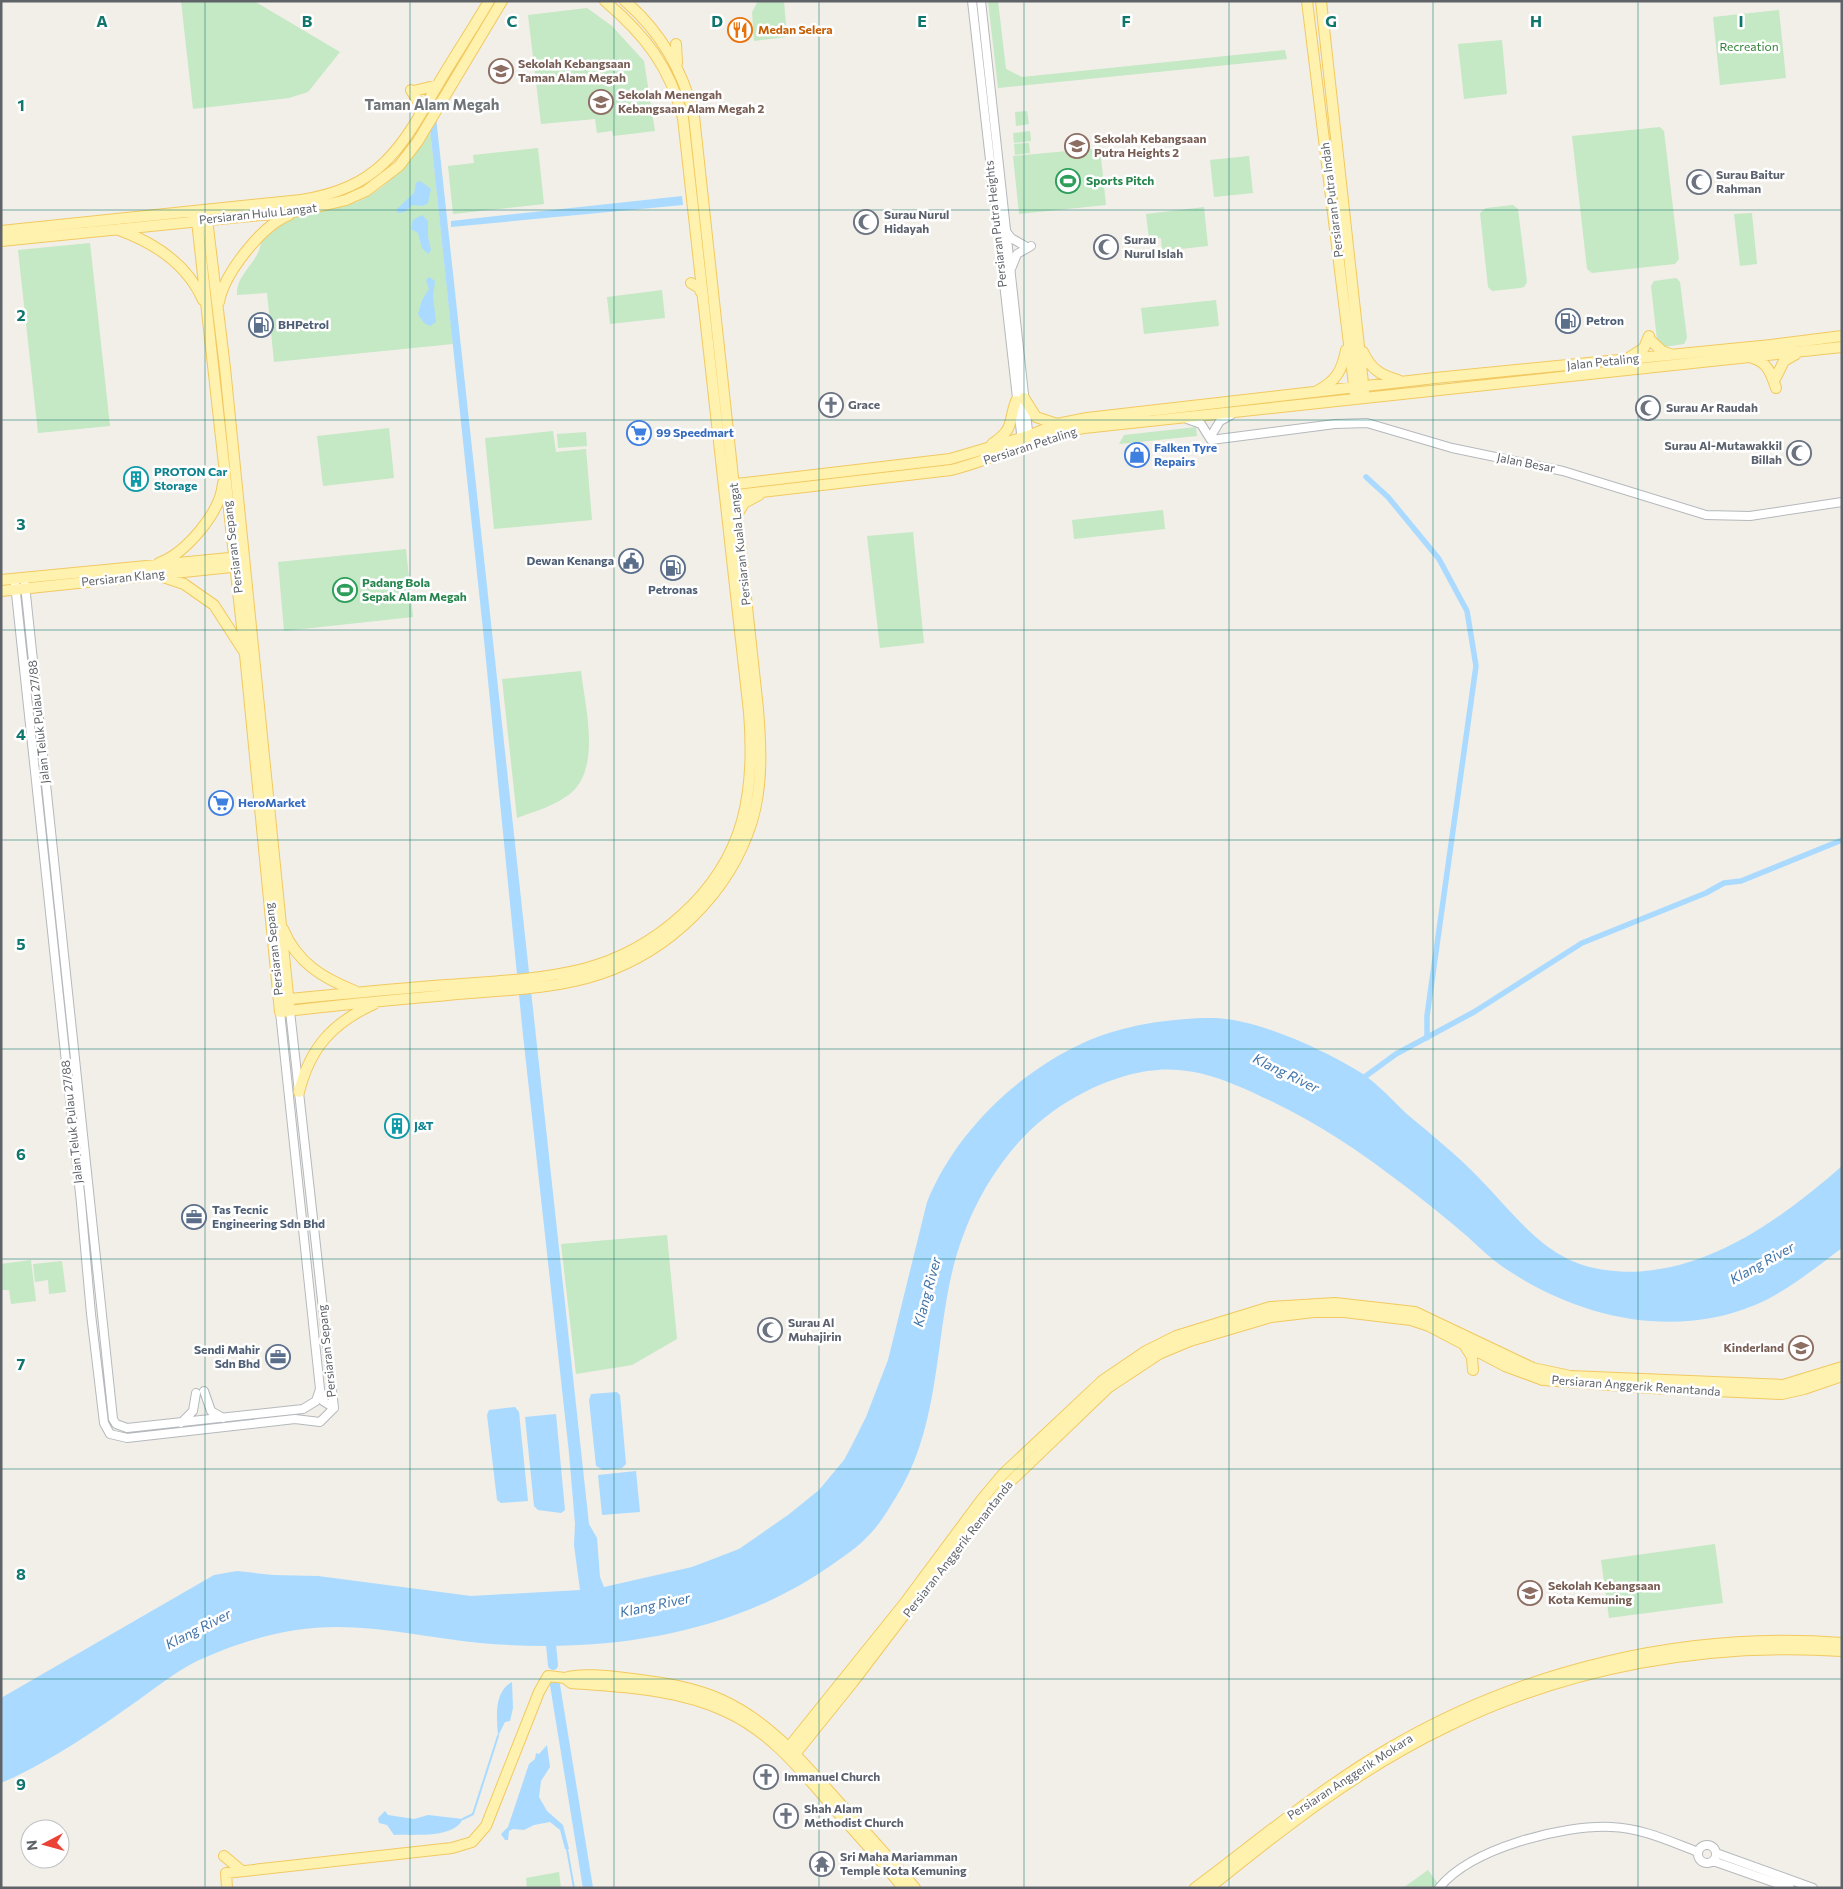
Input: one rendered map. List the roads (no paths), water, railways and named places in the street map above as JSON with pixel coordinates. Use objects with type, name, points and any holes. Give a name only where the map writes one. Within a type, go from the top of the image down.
[{"type":"main road","name":"Persiaran Hulu Langat","points":[[1,241],[116,229],[202,216],[318,197],[348,188],[368,177],[400,148],[487,1]]},
{"type":"main road","name":"Persiaran Hulu Langat","points":[[1,232],[202,216],[300,211],[324,207],[357,195],[375,186],[399,166],[418,141],[502,1]]},
{"type":"main road","points":[[495,12],[512,1]]},
{"type":"main road","name":"Persiaran Kuala Langat","points":[[513,985],[598,975],[648,953],[700,910],[725,877],[751,822],[759,781],[760,738],[748,661],[730,490],[704,299],[683,118],[670,78],[660,59],[633,27],[605,1]]},
{"type":"main road","name":"Persiaran Kuala Langat","points":[[625,1],[658,36],[674,45],[678,70],[692,105],[696,124],[731,459],[730,490],[737,515],[748,661]]},
{"type":"main road","name":"Persiaran Putra Indah","points":[[1309,1],[1310,26],[1347,340],[1360,393]]},
{"type":"main road","name":"Persiaran Putra Indah","points":[[1321,1],[1338,137],[1359,339],[1360,393]]},
{"type":"main road","points":[[1323,16],[1329,1]]},
{"type":"main road","points":[[647,44],[674,45],[670,78]]},
{"type":"main road","points":[[1317,76],[1321,85],[1323,100],[1328,104],[1331,100],[1331,76]]},
{"type":"main road","points":[[420,115],[418,99],[412,90],[438,85]]},
{"type":"main road","points":[[1324,135],[1326,115],[1329,113],[1333,116],[1338,137]]},
{"type":"main road","points":[[218,308],[224,288],[251,245],[272,224],[300,211]]},
{"type":"main road","name":"Persiaran Sepang","points":[[202,216],[218,308],[240,562],[284,999]]},
{"type":"main road","name":"Persiaran Sepang","points":[[202,216],[206,308],[223,470],[240,562],[245,654],[254,706],[280,922],[285,1012]]},
{"type":"main road","points":[[116,229],[145,241],[173,259],[196,287],[206,308]]},
{"type":"main road","points":[[701,268],[701,273],[692,283],[699,288],[704,299]]},
{"type":"main road","name":"Jalan Petaling","points":[[1360,393],[1407,382],[1842,336]]},
{"type":"main road","points":[[1627,359],[1644,348],[1649,337],[1660,349],[1670,354]]},
{"type":"main road","points":[[1359,339],[1366,359],[1375,370],[1386,377],[1407,382]]},
{"type":"main road","points":[[1314,393],[1331,382],[1340,373],[1347,340]]},
{"type":"main road","name":"Jalan Petaling","points":[[1360,393],[1842,347]]},
{"type":"main road","points":[[1748,357],[1765,364],[1775,384],[1784,361],[1802,351]]},
{"type":"main road","name":"Persiaran Petaling","points":[[730,490],[770,491],[950,470],[1025,441],[1057,424],[1087,418],[1314,393],[1360,393]]},
{"type":"main road","name":"Persiaran Petaling","points":[[730,490],[757,481],[950,459],[985,449],[1072,430],[1239,413],[1360,393]]},
{"type":"main road","points":[[985,449],[1000,439],[1011,425],[1020,399],[1036,417],[1057,424]]},
{"type":"main road","points":[[731,459],[739,472],[757,481]]},
{"type":"main road","points":[[147,571],[170,558],[202,528],[222,491],[223,470]]},
{"type":"main road","points":[[737,515],[746,501],[770,491]]},
{"type":"main road","name":"Persiaran Klang","points":[[1,580],[147,571],[240,562]]},
{"type":"main road","points":[[147,571],[175,580],[208,600],[222,615],[245,654]]},
{"type":"main road","name":"Persiaran Klang","points":[[1,591],[147,571]]},
{"type":"main road","points":[[280,922],[294,949],[313,970],[323,977],[357,992]]},
{"type":"main road","points":[[284,999],[357,992],[513,985]]},
{"type":"main road","points":[[285,1012],[513,985]]},
{"type":"main road","points":[[300,1092],[308,1063],[326,1037],[350,1016],[382,1001]]},
{"type":"main road","name":"Persiaran Anggerik Renantanda","points":[[805,1735],[968,1517],[1011,1481],[1109,1387],[1160,1354],[1190,1341],[1285,1310],[1335,1303],[1415,1312],[1533,1368],[1570,1376],[1782,1385],[1842,1367]]},
{"type":"main road","name":"Persiaran Anggerik Renantanda","points":[[1285,1310],[1344,1312],[1411,1320],[1429,1326],[1460,1341],[1495,1361],[1526,1374],[1552,1381],[1759,1393],[1792,1392],[1842,1376]]},
{"type":"main road","points":[[1460,1341],[1471,1353],[1473,1370],[1483,1362],[1495,1361]]},
{"type":"main road","name":"Persiaran Anggerik Renantanda","points":[[805,1735],[986,1502]]},
{"type":"main road","name":"Persiaran Anggerik Mokara","points":[[1195,1888],[1317,1796],[1388,1749],[1428,1727],[1503,1694],[1591,1665],[1663,1651],[1744,1642],[1842,1643]]},
{"type":"main road","name":"Persiaran Anggerik Mokara","points":[[1209,1888],[1294,1822],[1356,1779],[1447,1726],[1513,1699],[1568,1679],[1630,1664],[1745,1650],[1842,1651]]},
{"type":"main road","points":[[228,1888],[226,1873],[465,1846],[477,1838],[494,1810],[539,1692],[548,1676],[627,1679],[690,1688],[721,1700],[764,1726],[791,1738],[805,1735]]},
{"type":"main road","points":[[569,1677],[571,1683],[635,1688],[674,1694],[728,1712],[747,1723],[807,1767],[915,1888]]},
{"type":"main road","points":[[764,1726],[790,1753],[904,1888]]},
{"type":"main road","points":[[790,1753],[805,1735]]},
{"type":"main road","points":[[805,1735],[804,1753],[807,1767]]},
{"type":"main road","points":[[224,1856],[242,1871]]},
{"type":"street","name":"Persiaran Putra Heights","points":[[972,1],[1025,441]]},
{"type":"street","name":"Persiaran Putra Heights","points":[[981,1],[1010,273],[1020,399]]},
{"type":"street","points":[[1004,228],[1008,236],[1028,246],[1017,254],[1010,273]]},
{"type":"street","points":[[1185,419],[1201,424],[1211,436],[1220,421],[1239,413]]},
{"type":"street","name":"Jalan Besar","points":[[1211,436],[1211,440],[1335,424],[1367,423],[1452,448],[1552,468],[1706,515],[1750,516],[1842,502]]},
{"type":"street","name":"Jalan Teluk Pulau 27/88","points":[[19,578],[81,1203],[90,1314],[104,1423],[110,1434],[122,1438],[295,1419],[320,1422],[334,1408]]},
{"type":"street","name":"Jalan Teluk Pulau 27/88","points":[[20,589],[111,1412],[116,1424],[127,1428],[225,1419],[308,1408],[316,1401],[320,1389]]},
{"type":"street","name":"Persiaran Sepang","points":[[285,1012],[300,1092],[334,1408]]},
{"type":"street","name":"Persiaran Sepang","points":[[285,1012],[320,1389],[323,1401],[334,1408]]},
{"type":"street","points":[[315,1338],[326,1337]]},
{"type":"street","points":[[179,1424],[191,1415],[200,1392],[211,1411],[225,1419]]},
{"type":"street","points":[[1439,1888],[1461,1868],[1500,1848],[1550,1833],[1579,1828],[1611,1827],[1646,1832],[1698,1852]]},
{"type":"street","points":[[1698,1852],[1702,1846],[1708,1845],[1714,1856],[1790,1888]]},
{"type":"street","points":[[1698,1852],[1701,1861],[1707,1863],[1714,1856]]},
{"type":"street","points":[[1714,1856],[1813,1888]]},
{"type":"water","name":"Klang River","points":[[436,117],[589,1524],[597,1538],[600,1577],[604,1587],[692,1567],[739,1549],[788,1515],[819,1490],[844,1460],[866,1417],[888,1360],[927,1202],[954,1152],[990,1108],[1034,1071],[1083,1043],[1130,1027],[1180,1019],[1230,1019],[1291,1037],[1348,1065],[1375,1083],[1408,1115],[1462,1161],[1517,1219],[1544,1244],[1559,1254],[1594,1268],[1629,1272],[1663,1269],[1696,1260],[1728,1246],[1759,1229],[1789,1209],[1842,1166],[1842,1248],[1800,1279],[1767,1300],[1755,1305],[1723,1315],[1690,1321],[1658,1322],[1625,1318],[1561,1299],[1531,1284],[1503,1267],[1421,1198],[1356,1150],[1305,1118],[1239,1086],[1195,1072],[1164,1069],[1111,1080],[1077,1096],[1045,1117],[1018,1143],[983,1192],[959,1247],[944,1313],[927,1422],[909,1473],[890,1507],[873,1531],[857,1547],[794,1589],[752,1608],[709,1624],[664,1635],[619,1642],[526,1646],[480,1643],[388,1630],[342,1627],[296,1630],[258,1638],[220,1651],[188,1666],[67,1748],[1,1783],[1,1698],[214,1575],[237,1571],[273,1575],[318,1576],[471,1596],[580,1590],[574,1545],[575,1524],[569,1453],[523,1035],[483,630],[430,129]]},
{"type":"water","points":[[420,181],[431,189],[428,203],[423,206],[412,205],[405,212],[398,213],[396,210],[414,193],[416,183]]},
{"type":"water","points":[[682,196],[683,205],[451,227],[451,221]]},
{"type":"water","points":[[422,215],[428,221],[428,237],[431,250],[428,254],[422,248],[418,233],[411,229],[413,220]]},
{"type":"water","points":[[429,277],[435,281],[433,296],[436,322],[430,326],[424,323],[418,314],[422,300],[429,289],[426,280]]},
{"type":"water","points":[[617,1392],[620,1395],[626,1464],[622,1468],[603,1470],[596,1466],[589,1400],[591,1394]]},
{"type":"water","points":[[515,1407],[519,1412],[528,1501],[501,1503],[497,1500],[487,1415],[489,1410]]},
{"type":"water","points":[[556,1414],[565,1510],[561,1513],[538,1510],[534,1506],[525,1417]]},
{"type":"water","points":[[636,1471],[640,1512],[602,1515],[598,1475]]},
{"type":"water","points":[[512,1682],[513,1708],[510,1721],[505,1722],[498,1736],[497,1714],[499,1699],[506,1686]]},
{"type":"water","points":[[547,1745],[550,1767],[541,1781],[539,1797],[547,1811],[563,1825],[569,1849],[565,1849],[560,1830],[550,1822],[534,1825],[524,1830],[513,1829],[509,1831],[508,1840],[505,1840],[501,1834],[508,1827],[529,1764],[535,1759],[536,1753],[539,1754]]},
{"type":"water","points":[[385,1811],[388,1815],[414,1819],[428,1815],[463,1819],[451,1830],[442,1833],[394,1835],[387,1825],[379,1823],[378,1818]]},
{"type":"waterway","points":[[1366,477],[1388,497],[1439,559],[1467,611],[1476,666],[1427,1016],[1427,1038]]},
{"type":"waterway","points":[[1359,1081],[1396,1054],[1474,1012],[1582,943],[1706,893],[1724,883],[1741,881],[1842,840]]},
{"type":"waterway","points":[[550,1634],[553,1665]]},
{"type":"waterway","points":[[555,1685],[588,1888]]},
{"type":"waterway","points":[[463,1819],[473,1814],[498,1736]]},
{"type":"waterway","points":[[567,1849],[574,1888]]},
{"type":"place","name":"Medan Selera","points":[[740,30]]},
{"type":"place","name":"Sekolah Kebangsaan Taman Alam Megah","points":[[501,71]]},
{"type":"place","name":"Sekolah Menengah Kebangsaan Alam Megah 2","points":[[601,102]]},
{"type":"place","name":"Sekolah Kebangsaan Putra Heights 2","points":[[1077,146]]},
{"type":"place","name":"Sports Pitch","points":[[1068,181]]},
{"type":"place","name":"Surau Baitur Rahman","points":[[1699,182]]},
{"type":"place","name":"Surau Nurul Hidayah","points":[[866,222]]},
{"type":"place","name":"Surau Nurul Islah","points":[[1106,247]]},
{"type":"place","name":"Petron","points":[[1568,321]]},
{"type":"place","name":"BHPetrol","points":[[261,325]]},
{"type":"place","name":"Grace","points":[[831,405]]},
{"type":"place","name":"Surau Ar Raudah","points":[[1648,408]]},
{"type":"place","name":"99 Speedmart","points":[[639,433]]},
{"type":"place","name":"Surau Al-Mutawakkil Billah","points":[[1799,453]]},
{"type":"place","name":"Falken Tyre Repairs","points":[[1137,455]]},
{"type":"place","name":"PROTON Car Storage","points":[[136,479]]},
{"type":"place","name":"Dewan Kenanga","points":[[631,561]]},
{"type":"place","name":"Petronas","points":[[673,568]]},
{"type":"place","name":"Padang Bola Sepak Alam Megah","points":[[345,590]]},
{"type":"place","name":"HeroMarket","points":[[221,803]]},
{"type":"place","name":"J&T","points":[[397,1126]]},
{"type":"place","name":"Tas Tecnic Engineering Sdn Bhd","points":[[194,1217]]},
{"type":"place","name":"Surau Al Muhajirin","points":[[770,1330]]},
{"type":"place","name":"Kinderland","points":[[1801,1348]]},
{"type":"place","name":"Sendi Mahir Sdn Bhd","points":[[278,1357]]},
{"type":"place","name":"Sekolah Kebangsaan Kota Kemuning","points":[[1530,1593]]},
{"type":"place","name":"Immanuel Church","points":[[766,1777]]},
{"type":"place","name":"Shah Alam Methodist Church","points":[[786,1816]]},
{"type":"place","name":"Sri Maha Mariamman Temple Kota Kemuning","points":[[822,1864]]},
{"type":"district","name":"Taman Alam Megah","points":[[432,105]]},
{"type":"park label","name":"Recreation","points":[[1749,47]]}]
